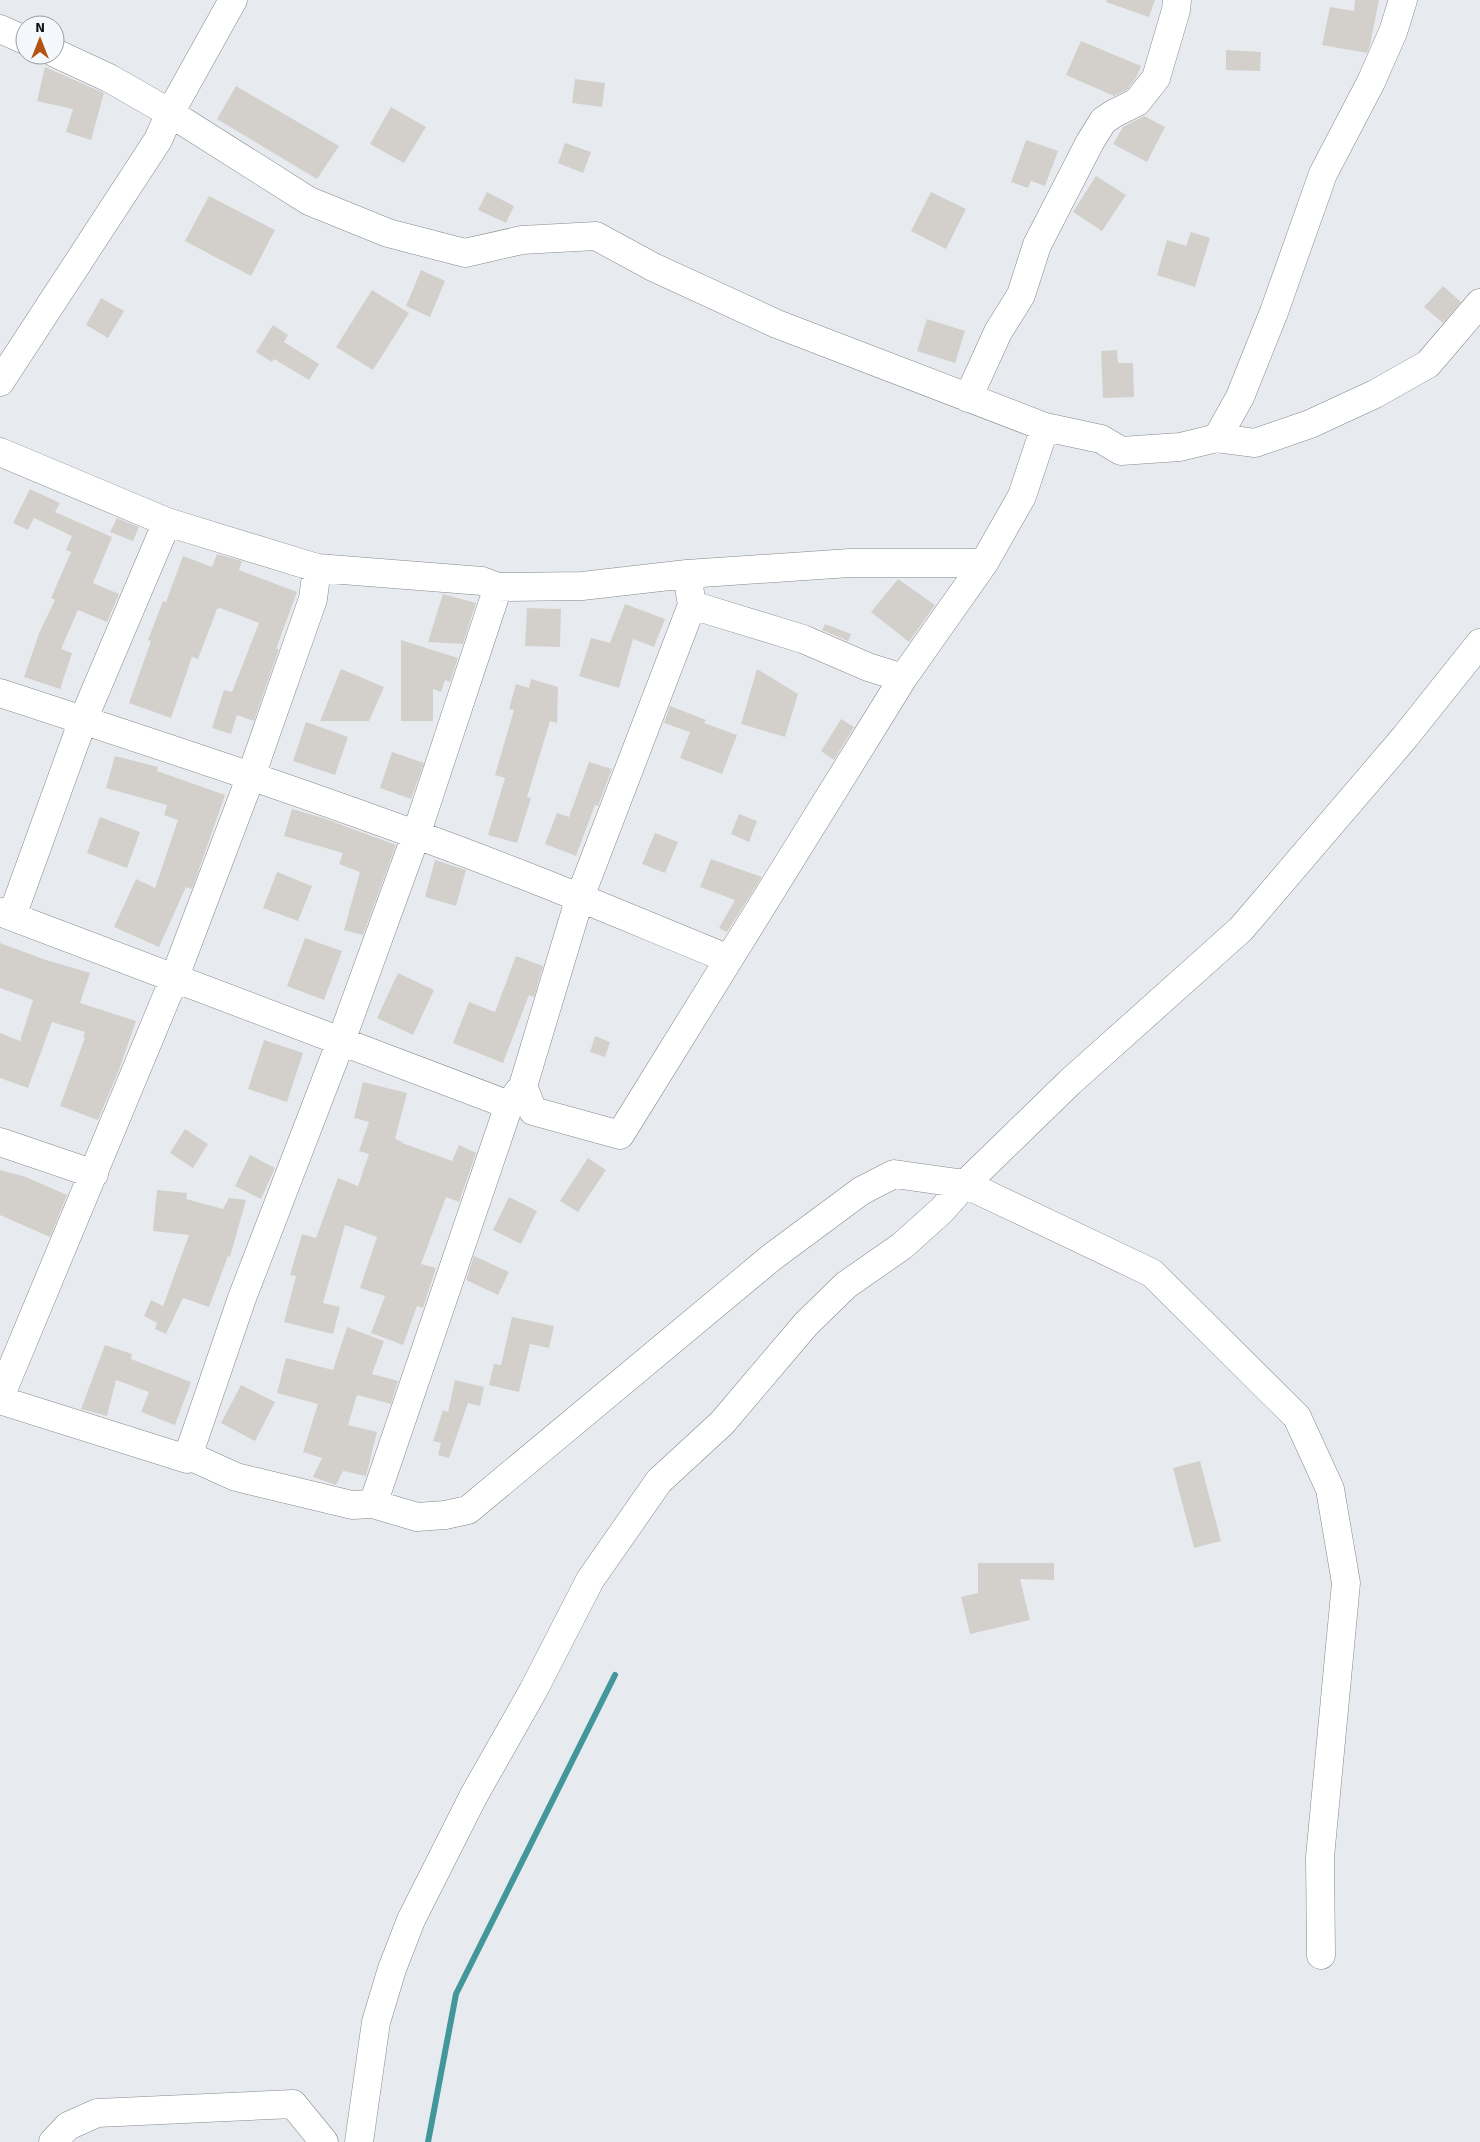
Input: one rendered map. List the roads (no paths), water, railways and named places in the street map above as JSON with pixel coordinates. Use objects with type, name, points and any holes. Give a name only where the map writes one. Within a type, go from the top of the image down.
[{"type":"street","points":[[0,382],[158,140],[170,113],[232,0]]},
{"type":"street","points":[[968,398],[998,332],[1021,295],[1037,245],[1090,142],[1103,121],[1137,102],[1156,78],[1176,10],[1177,0]]},
{"type":"street","points":[[1217,438],[1240,397],[1254,363],[1323,174],[1393,32],[1403,0]]},
{"type":"street","points":[[0,29],[15,36]]},
{"type":"street","points":[[65,58],[110,78],[170,113],[309,201],[388,233],[465,253],[522,240],[596,236],[654,267],[777,324],[1044,427],[1101,439],[1121,450],[1180,446],[1217,438],[1255,443],[1310,424],[1375,394],[1428,364],[1480,303]]},
{"type":"street","points":[[167,522],[83,720],[6,914],[341,1041],[516,1095],[533,1111],[620,1135],[903,678],[984,563],[1022,496],[1044,427]]},
{"type":"street","points":[[0,452],[167,522],[318,568],[482,582],[498,587],[582,586],[687,574],[850,563],[984,563]]},
{"type":"street","points":[[318,568],[313,599],[251,776],[174,979],[0,1398],[187,1459],[194,1458],[236,1476],[352,1505],[373,1504],[417,1517],[445,1515],[468,1510],[523,1462],[772,1257],[861,1191],[894,1174],[965,1184],[1152,1273],[1297,1417],[1318,1462],[1330,1489],[1346,1583],[1320,1857],[1321,1954]]},
{"type":"street","points":[[373,1504],[516,1095],[580,897],[692,605],[687,574]]},
{"type":"street","points":[[187,1459],[242,1298],[341,1041],[416,835],[498,587]]},
{"type":"street","points":[[692,605],[803,639],[868,667],[903,678]]},
{"type":"street","points":[[359,2142],[376,2022],[392,1969],[411,1920],[474,1795],[533,1691],[590,1580],[659,1481],[722,1423],[806,1324],[846,1285],[902,1246],[942,1210],[965,1184],[1070,1082],[1241,929],[1405,737],[1480,643]]},
{"type":"street","points":[[0,693],[251,776],[416,835],[580,897],[729,960]]},
{"type":"street","points":[[0,1142],[94,1174]]},
{"type":"street","points":[[53,2142],[68,2126],[96,2113],[293,2104],[324,2142]]},
{"type":"waterway","points":[[428,2142],[456,1994],[615,1675]]}]
